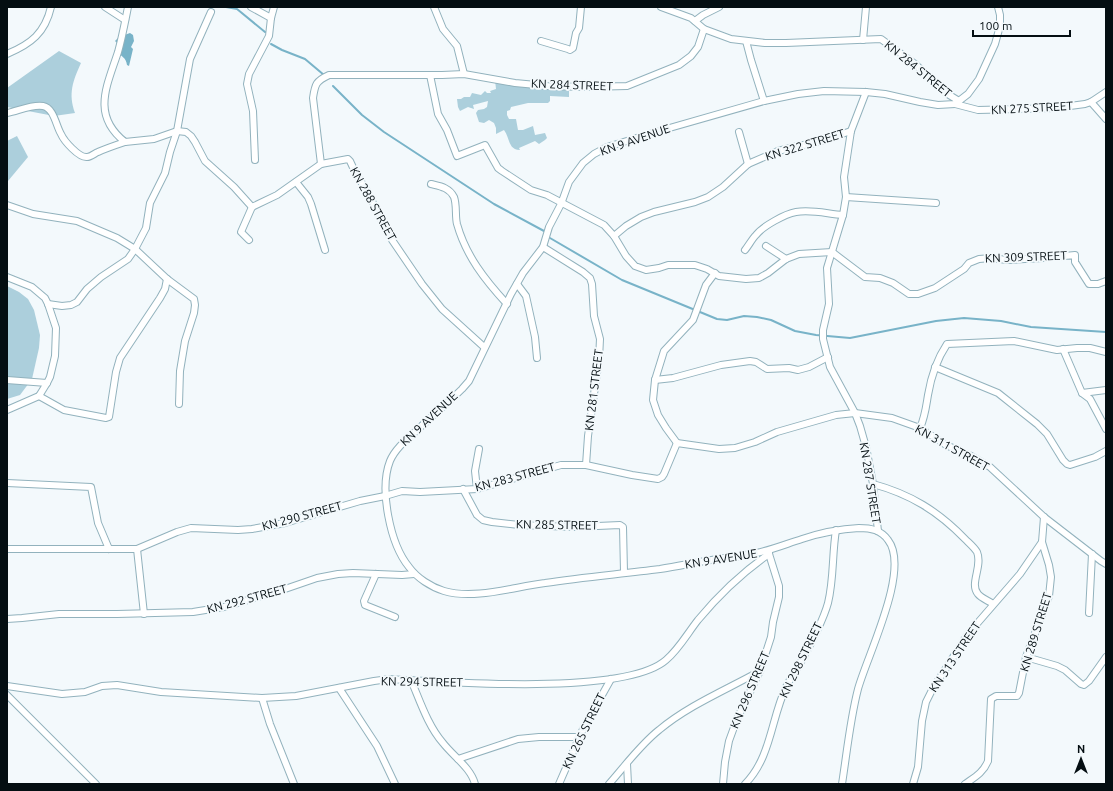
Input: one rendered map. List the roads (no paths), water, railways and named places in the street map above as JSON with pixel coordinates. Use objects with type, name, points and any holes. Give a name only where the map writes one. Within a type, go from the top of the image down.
[{"type":"street","points":[[7,54],[23,48],[34,40],[42,30],[51,7]]},
{"type":"street","points":[[105,7],[125,20]]},
{"type":"street","points":[[124,142],[107,122],[104,101],[118,52],[128,7]]},
{"type":"street","points":[[251,7],[271,18]]},
{"type":"street","points":[[256,160],[253,111],[247,84],[249,74],[269,36],[274,7]]},
{"type":"street","points":[[434,7],[443,29],[457,46],[461,68],[464,74]]},
{"type":"street","points":[[541,41],[568,50],[573,48],[576,33],[579,28],[581,7]]},
{"type":"street","points":[[661,7],[691,18],[704,29]]},
{"type":"street","points":[[695,21],[719,7]]},
{"type":"street","points":[[863,40],[866,7]]},
{"type":"street","points":[[957,102],[968,94],[979,79],[995,44],[1000,26],[998,7]]},
{"type":"street","points":[[48,304],[62,306],[71,305],[77,302],[87,289],[101,277],[128,259],[135,249],[146,228],[150,203],[165,173],[170,152],[178,131],[190,59],[211,12]]},
{"type":"street","name":"KN 284 STREET","points":[[321,164],[313,98],[314,88],[319,80],[329,75],[464,74],[515,83],[547,86],[627,86],[679,65],[697,49],[704,29],[731,39],[765,43],[804,44],[881,39],[915,64],[957,102]]},
{"type":"street","points":[[746,41],[750,60],[764,101]]},
{"type":"street","points":[[430,75],[438,114],[447,130],[457,156],[485,145],[498,168],[502,172],[530,190],[547,195],[561,204],[599,222],[609,230],[626,256],[635,266],[646,270],[668,265],[695,265],[719,276],[746,279],[759,278],[786,259],[799,254],[832,252]]},
{"type":"street","name":"KN 9 AVENUE","points":[[878,531],[870,528],[836,530],[816,534],[769,552],[660,569],[624,572],[481,594],[464,595],[443,591],[426,583],[414,574],[399,552],[393,535],[385,496],[386,480],[390,461],[398,448],[462,390],[469,381],[484,347],[523,273],[543,247],[549,227],[561,204],[569,182],[583,163],[594,154],[607,147],[782,96],[824,91],[866,92],[884,94],[938,105],[957,102]]},
{"type":"street","name":"KN 287 STREET","points":[[866,92],[851,131],[844,177],[846,197],[843,215],[827,268],[829,304],[823,330],[823,339],[830,367],[855,413],[866,447],[873,484],[878,531]]},
{"type":"street","name":"KN 275 STREET","points":[[957,102],[978,110],[1056,108],[1075,106],[1091,102],[1106,92]]},
{"type":"street","points":[[1091,102],[1106,119]]},
{"type":"street","points":[[7,113],[33,107],[43,106],[49,108],[61,135],[82,157],[88,157],[111,146],[124,142],[154,139],[178,131],[186,132],[192,136],[205,161],[234,187],[252,207],[241,232],[249,240]]},
{"type":"street","name":"KN 322 STREET","points":[[614,236],[626,226],[641,217],[708,197],[723,187],[748,164],[778,151],[815,143],[851,131]]},
{"type":"street","points":[[739,132],[748,164]]},
{"type":"street","name":"KN 288 STREET","points":[[252,207],[269,200],[321,164],[348,159],[374,203],[390,237],[422,284],[442,310],[484,347]]},
{"type":"street","points":[[296,182],[308,197],[311,204],[325,250]]},
{"type":"street","points":[[431,184],[445,187],[454,197],[457,224],[471,257],[486,282],[507,304]]},
{"type":"street","points":[[846,197],[936,203]]},
{"type":"street","points":[[7,205],[33,214],[77,221],[117,238],[135,249],[167,279],[194,299],[195,305],[185,342],[180,371],[179,404]]},
{"type":"street","points":[[745,250],[756,234],[787,214],[807,211],[843,215]]},
{"type":"street","points":[[766,246],[786,259]]},
{"type":"street","name":"KN 281 STREET","points":[[543,247],[584,272],[590,278],[592,284],[594,316],[600,339],[599,359],[588,436],[586,465]]},
{"type":"street","name":"KN 309 STREET","points":[[832,252],[865,277],[880,278],[893,283],[908,294],[918,294],[935,288],[964,269],[969,263],[979,259],[991,258],[1007,260],[1075,255],[1080,272],[1088,284],[1098,284],[1106,281]]},
{"type":"street","points":[[715,273],[706,285],[693,320],[664,351],[655,380],[653,400],[658,415],[677,443],[719,449],[735,448],[797,426],[836,415],[855,413]]},
{"type":"street","points":[[7,277],[32,288],[45,298],[56,328],[55,356],[47,383],[39,396],[7,410]]},
{"type":"street","points":[[39,396],[64,410],[106,418],[109,417],[116,372],[120,358],[160,298],[165,289],[167,279]]},
{"type":"street","points":[[517,284],[526,296],[535,337],[537,358]]},
{"type":"street","points":[[920,428],[926,413],[928,394],[935,367],[947,344],[1014,341],[1047,348],[1090,348],[1106,352]]},
{"type":"street","points":[[1063,349],[1082,393],[1090,399],[1106,429]]},
{"type":"street","points":[[655,380],[673,378],[721,365],[750,361],[756,362],[761,367],[767,369],[789,368],[798,370],[809,367],[828,358]]},
{"type":"street","points":[[935,367],[998,393],[1042,429],[1067,464],[1070,465],[1094,457],[1106,451]]},
{"type":"street","points":[[7,380],[47,383]]},
{"type":"street","points":[[1082,393],[1106,390]]},
{"type":"street","name":"KN 311 STREET","points":[[855,413],[892,418],[920,428],[946,445],[990,467],[1044,517],[1106,564]]},
{"type":"street","name":"KN 283 STREET","points":[[385,496],[402,491],[420,492],[477,489],[561,465],[586,465],[632,475],[658,478],[662,477],[664,474],[677,443]]},
{"type":"street","points":[[477,489],[475,471],[479,449]]},
{"type":"street","points":[[7,483],[91,487],[98,523],[109,549]]},
{"type":"street","points":[[873,484],[889,488],[919,501],[959,533],[976,550],[979,557],[975,590],[978,595],[993,604]]},
{"type":"street","name":"KN 285 STREET","points":[[463,489],[477,515],[483,520],[519,525],[575,527],[620,525],[623,527],[624,572]]},
{"type":"street","name":"KN 290 STREET","points":[[7,549],[137,549],[177,532],[192,528],[238,530],[252,529],[285,523],[360,501],[385,496]]},
{"type":"street","name":"KN 313 STREET","points":[[913,784],[918,767],[922,721],[926,702],[936,683],[968,634],[1020,574],[1042,542],[1044,517]]},
{"type":"street","name":"KN 298 STREET","points":[[745,784],[754,774],[762,761],[782,697],[803,658],[828,604],[833,572],[833,552],[836,530]]},
{"type":"street","points":[[842,784],[858,688],[886,608],[893,576],[894,556],[892,547],[889,541],[878,531]]},
{"type":"street","name":"KN 289 STREET","points":[[965,784],[983,770],[988,761],[991,699],[996,696],[1017,696],[1019,693],[1026,657],[1049,596],[1051,585],[1049,565],[1042,542]]},
{"type":"street","points":[[137,549],[144,614]]},
{"type":"street","name":"KN 296 STREET","points":[[723,784],[729,741],[737,719],[760,671],[771,636],[779,597],[779,586],[769,552]]},
{"type":"street","name":"KN 294 STREET","points":[[7,686],[62,694],[85,692],[102,686],[117,685],[180,694],[262,698],[296,696],[389,679],[513,684],[567,683],[611,679],[647,671],[665,661],[678,648],[712,605],[769,552]]},
{"type":"street","points":[[1089,613],[1092,554]]},
{"type":"street","name":"KN 292 STREET","points":[[7,619],[59,614],[144,614],[193,612],[224,607],[317,578],[338,574],[414,574]]},
{"type":"street","points":[[376,574],[364,601],[365,605],[395,617]]},
{"type":"street","points":[[1026,657],[1057,666],[1065,670],[1084,685],[1089,681],[1106,657]]},
{"type":"street","points":[[609,784],[645,743],[660,730],[697,705],[760,671]]},
{"type":"street","name":"KN 265 STREET","points":[[559,784],[579,737],[611,679]]},
{"type":"street","points":[[411,680],[431,725],[443,743],[458,758],[474,780],[475,784]]},
{"type":"street","points":[[339,688],[378,746],[395,784]]},
{"type":"street","points":[[7,695],[96,784]]},
{"type":"street","points":[[262,698],[270,724],[294,784]]},
{"type":"street","points":[[458,758],[518,738],[579,737]]},
{"type":"street","points":[[627,764],[628,784]]},
{"type":"waterway","points":[[226,7],[237,9],[265,32]]},
{"type":"waterway","points":[[271,44],[305,59],[324,75]]},
{"type":"waterway","points":[[333,86],[362,115],[384,132],[494,204],[544,231]]},
{"type":"waterway","points":[[550,238],[622,280],[717,319],[727,320],[744,316],[757,317],[771,320],[795,331],[816,335],[850,338],[936,321],[964,318],[1001,321],[1031,327],[1106,332]]}]
